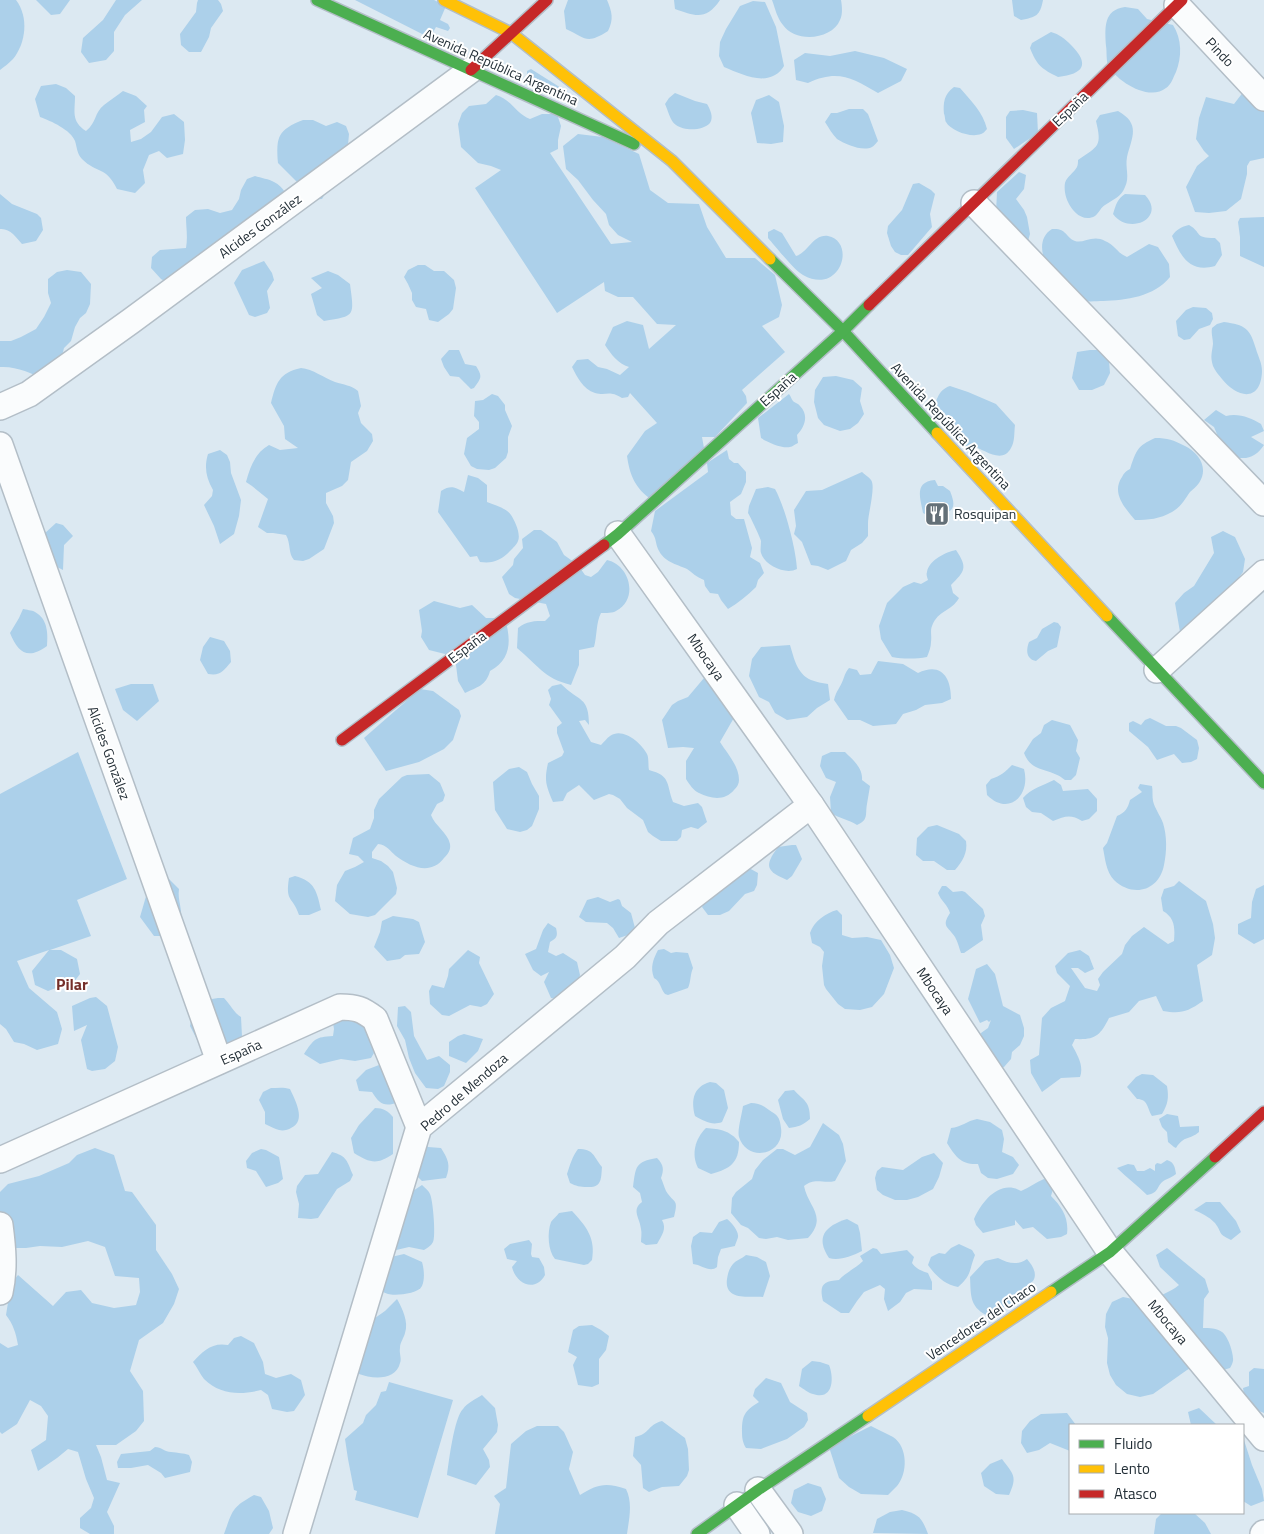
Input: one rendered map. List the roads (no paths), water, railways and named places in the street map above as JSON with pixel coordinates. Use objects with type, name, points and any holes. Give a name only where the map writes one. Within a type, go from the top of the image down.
[{"type":"street","name":"Avenida República Argentina","points":[[317,0],[672,161]]},
{"type":"street","name":"Avenida República Argentina","points":[[444,0],[511,32],[672,161],[843,331],[1264,783]]},
{"type":"street","name":"Alcides González","points":[[0,407],[29,394],[131,322],[471,70],[547,0]]},
{"type":"street","name":"Pindo","points":[[1179,2],[1264,98]]},
{"type":"street","name":"España","points":[[342,740],[618,534],[843,331],[1179,2]]},
{"type":"street","points":[[974,203],[1264,504]]},
{"type":"street","name":"Alcides González","points":[[0,445],[219,1061]]},
{"type":"street","name":"Mbocaya","points":[[618,534],[810,804],[1110,1252],[1264,1438]]},
{"type":"street","points":[[1157,670],[1264,573]]},
{"type":"street","name":"Pedro de Mendoza","points":[[296,1534],[419,1127],[624,958],[658,923],[810,804]]},
{"type":"street","name":"España","points":[[0,1160],[340,1007],[353,1007],[364,1011],[375,1019],[419,1127]]},
{"type":"street","name":"Vencedores del Chaco","points":[[697,1534],[758,1490],[1110,1252],[1264,1112]]},
{"type":"street","points":[[0,1225],[4,1258],[0,1292]]},
{"type":"street","points":[[758,1490],[790,1534]]},
{"type":"street","points":[[737,1505],[757,1534]]},
{"type":"place","name":"Rosquipan","points":[[937,514]]},
{"type":"district","name":"Pilar","points":[[72,984]]}]
